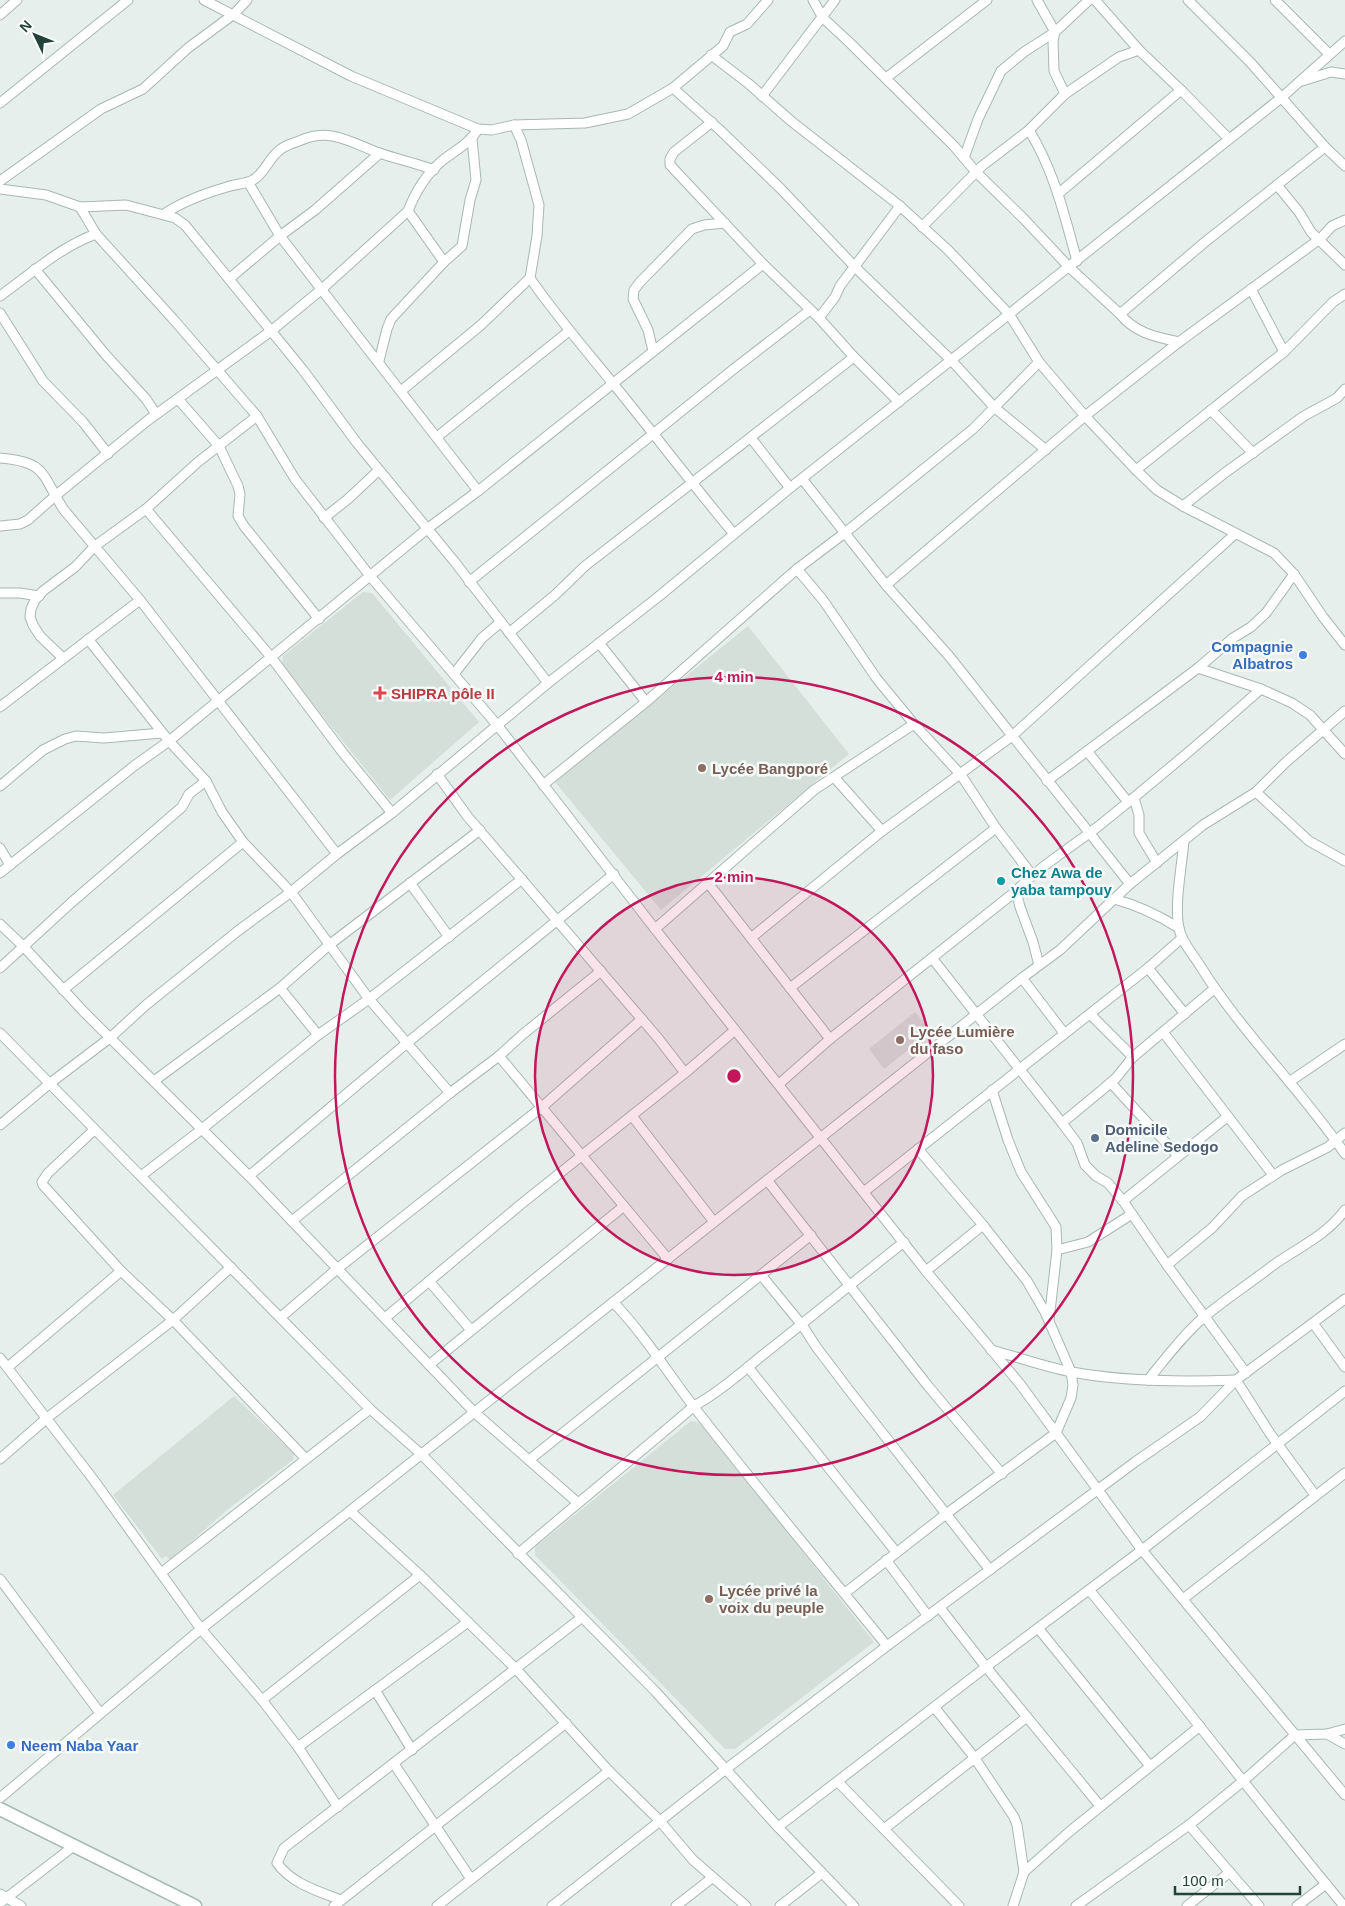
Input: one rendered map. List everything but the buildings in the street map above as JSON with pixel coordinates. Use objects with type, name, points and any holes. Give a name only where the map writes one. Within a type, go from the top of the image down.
[{"type":"street","points":[[0,15],[16,0]]},
{"type":"street","points":[[0,103],[128,0]]},
{"type":"street","points":[[204,0],[351,76],[478,129],[492,130],[514,124],[585,123],[628,114],[673,88],[722,46],[730,32],[747,24],[768,0]]},
{"type":"street","points":[[0,181],[101,109],[143,89],[188,48],[234,14],[247,0]]},
{"type":"street","points":[[813,0],[823,18],[886,78],[976,172],[1024,218],[1069,267],[1132,325],[1148,334],[1178,342]]},
{"type":"street","points":[[762,96],[835,0]]},
{"type":"street","points":[[886,78],[987,0]]},
{"type":"street","points":[[1037,0],[1054,32],[1054,71],[1065,94]]},
{"type":"street","points":[[964,158],[978,118],[1001,71],[1024,52],[1054,32],[1089,0]]},
{"type":"street","points":[[1095,0],[1139,50],[1228,138]]},
{"type":"street","points":[[1188,0],[1250,62],[1325,147],[1345,166]]},
{"type":"street","points":[[1276,0],[1329,54]]},
{"type":"street","points":[[0,1125],[49,1084],[111,1037],[146,1005],[239,930],[392,813],[548,683],[658,598],[790,488],[803,480],[1228,138],[1281,98],[1345,41]]},
{"type":"street","points":[[922,227],[976,172],[1029,130],[1065,94],[1119,56],[1139,50]]},
{"type":"street","points":[[711,55],[790,121],[900,206],[948,250],[1009,314],[1039,362],[1086,416],[1157,490],[1183,506],[1274,553],[1294,574],[1323,617],[1345,645]]},
{"type":"street","points":[[1300,81],[1331,72],[1345,74]]},
{"type":"street","points":[[673,88],[712,122],[781,189],[855,267],[952,361],[994,407],[1046,450]]},
{"type":"street","points":[[1058,194],[1181,90]]},
{"type":"street","points":[[712,122],[674,152],[670,159],[670,165],[899,402]]},
{"type":"street","points":[[401,391],[481,325],[530,278],[537,236],[539,205],[521,140],[514,124]]},
{"type":"street","points":[[0,526],[20,524],[28,520],[156,414],[271,331],[322,289],[408,211],[415,195],[441,161],[472,139],[478,129]]},
{"type":"street","points":[[1029,130],[1044,154],[1058,194],[1077,261]]},
{"type":"street","points":[[164,214],[188,201],[226,187],[248,182],[263,172],[282,148],[320,135],[333,135],[380,153],[434,170]]},
{"type":"street","points":[[379,361],[386,328],[391,319],[444,262],[460,249],[463,242],[470,200],[476,180],[472,139]]},
{"type":"street","points":[[1120,314],[1205,242],[1325,147]]},
{"type":"street","points":[[229,279],[280,236],[315,210],[380,153]]},
{"type":"street","points":[[248,182],[280,236],[478,490]]},
{"type":"street","points":[[1277,185],[1299,212],[1318,240],[1345,265]]},
{"type":"street","points":[[0,189],[46,195],[80,207],[124,205],[164,214],[180,220],[271,331],[548,683]]},
{"type":"street","points":[[819,318],[900,206]]},
{"type":"street","points":[[80,207],[96,234],[257,416],[295,479],[324,518],[370,576],[498,726],[655,929],[865,1191],[926,1271],[1020,1384],[1142,1550],[1345,1795]]},
{"type":"street","points":[[408,211],[444,262]]},
{"type":"street","points":[[886,586],[1086,416],[1178,342],[1321,238],[1332,226],[1345,220]]},
{"type":"street","points":[[653,351],[648,330],[633,299],[634,290],[692,229],[704,225],[725,223]]},
{"type":"street","points":[[0,296],[83,238],[96,234]]},
{"type":"street","points":[[0,873],[134,766],[169,741],[427,529],[764,264]]},
{"type":"street","points":[[35,270],[104,354],[146,399],[156,414]]},
{"type":"street","points":[[530,278],[569,332],[613,383],[692,484],[734,534]]},
{"type":"street","points":[[1251,289],[1284,352]]},
{"type":"street","points":[[1136,470],[1284,352],[1333,302],[1345,294]]},
{"type":"street","points":[[469,582],[810,310]]},
{"type":"street","points":[[0,313],[43,380],[83,422],[108,454]]},
{"type":"street","points":[[437,437],[569,332]]},
{"type":"street","points":[[509,633],[555,595],[585,566],[854,357]]},
{"type":"street","points":[[543,784],[646,702],[797,569],[966,435],[1039,362]]},
{"type":"street","points":[[1183,506],[1304,416],[1337,398],[1345,389]]},
{"type":"street","points":[[178,399],[219,446],[238,486],[240,494],[238,516],[244,526],[319,619]]},
{"type":"street","points":[[1211,410],[1253,454]]},
{"type":"street","points":[[63,658],[40,636],[32,625],[30,618],[31,609],[39,596],[76,567],[95,546],[146,509],[198,462],[257,416]]},
{"type":"street","points":[[751,438],[790,488]]},
{"type":"street","points":[[0,458],[17,459],[36,466],[46,478],[64,510],[140,600],[337,854]]},
{"type":"street","points":[[324,518],[379,470]]},
{"type":"street","points":[[803,480],[846,532],[886,586],[949,656],[1130,884]]},
{"type":"street","points":[[146,509],[271,657],[343,753],[392,813]]},
{"type":"street","points":[[751,938],[882,831],[1012,736],[1235,534]]},
{"type":"street","points":[[797,569],[823,600],[877,679],[914,724],[961,775],[996,828],[1032,875]]},
{"type":"street","points":[[1047,781],[1198,668],[1266,613],[1294,574]]},
{"type":"street","points":[[0,592],[39,596]]},
{"type":"street","points":[[0,707],[140,600]]},
{"type":"street","points":[[454,674],[482,638],[500,622]]},
{"type":"street","points":[[88,639],[162,733],[206,780],[222,812],[243,842],[291,892],[369,999],[450,1093]]},
{"type":"street","points":[[599,643],[646,702]]},
{"type":"street","points":[[1198,668],[1261,689],[1292,703],[1310,714],[1322,730],[1345,754]]},
{"type":"street","points":[[779,1084],[830,1039],[1016,891],[1032,875],[1089,834],[1131,800],[1261,689]]},
{"type":"street","points":[[0,1798],[201,1629],[1022,978],[1060,950],[1130,884],[1203,825],[1256,792],[1285,763],[1345,711]]},
{"type":"street","points":[[655,929],[814,790],[914,724]]},
{"type":"street","points":[[0,786],[43,750],[65,739],[76,736],[104,738],[162,733]]},
{"type":"street","points":[[1087,751],[1131,800],[1139,815],[1139,833],[1157,863]]},
{"type":"street","points":[[437,774],[480,830],[642,1019],[685,1073]]},
{"type":"street","points":[[834,777],[882,831]]},
{"type":"street","points":[[0,968],[182,807],[189,794],[206,780]]},
{"type":"street","points":[[1256,792],[1309,841],[1345,861]]},
{"type":"street","points":[[790,988],[996,828]]},
{"type":"street","points":[[154,1081],[280,988],[329,945],[480,830]]},
{"type":"street","points":[[1184,841],[1180,878],[1179,928],[1182,938],[1214,990],[1345,1154]]},
{"type":"street","points":[[63,990],[243,842]]},
{"type":"street","points":[[0,848],[10,865]]},
{"type":"street","points":[[249,1176],[407,1043],[614,874]]},
{"type":"street","points":[[140,1176],[202,1129],[318,1035],[369,999],[522,879]]},
{"type":"street","points":[[410,883],[449,936]]},
{"type":"street","points":[[708,883],[830,1039]]},
{"type":"street","points":[[1016,891],[1039,966]]},
{"type":"street","points":[[1114,899],[1158,916],[1179,928]]},
{"type":"street","points":[[0,924],[63,990],[249,1176],[474,1412],[578,1503]]},
{"type":"street","points":[[865,1191],[1148,968],[1182,938]]},
{"type":"street","points":[[932,958],[1062,1122],[1077,1143],[1085,1165],[1096,1176],[1108,1183],[1123,1201],[1204,1317],[1246,1373]]},
{"type":"street","points":[[1148,968],[1184,1014]]},
{"type":"street","points":[[292,1221],[450,1093],[499,1056],[601,971]]},
{"type":"street","points":[[1022,978],[1064,1033]]},
{"type":"street","points":[[280,988],[318,1035]]},
{"type":"street","points":[[1062,1122],[1110,1082],[1133,1057],[1214,990]]},
{"type":"street","points":[[1090,1014],[1133,1057]]},
{"type":"street","points":[[281,1318],[337,1269],[542,1108],[642,1019]]},
{"type":"street","points":[[384,1318],[685,1073],[735,1030]]},
{"type":"street","points":[[1164,1032],[1273,1175]]},
{"type":"street","points":[[0,1033],[370,1409],[421,1454],[655,1691],[778,1827],[854,1906]]},
{"type":"street","points":[[1289,1082],[1345,1044]]},
{"type":"street","points":[[499,1056],[668,1259]]},
{"type":"street","points":[[1110,1082],[1178,1156]]},
{"type":"street","points":[[992,1090],[1008,1140],[1021,1172],[1056,1227],[1057,1250],[1049,1320]]},
{"type":"street","points":[[632,1116],[714,1222]]},
{"type":"street","points":[[1123,1201],[1227,1117]]},
{"type":"street","points":[[94,1130],[48,1173],[42,1182],[54,1198],[121,1271],[172,1320],[306,1459]]},
{"type":"street","points":[[1167,1264],[1212,1228],[1242,1196],[1298,1161],[1328,1148],[1345,1133]]},
{"type":"street","points":[[844,1593],[946,1514],[1056,1433],[1071,1398],[1073,1385],[1071,1372],[1049,1320],[1027,1281],[983,1225],[918,1149]]},
{"type":"street","points":[[767,1180],[934,1394],[1002,1474]]},
{"type":"street","points":[[429,1365],[624,1206]]},
{"type":"street","points":[[1148,1380],[1204,1317],[1278,1262],[1316,1238],[1330,1227],[1345,1210]]},
{"type":"street","points":[[1057,1250],[1088,1242],[1132,1214]]},
{"type":"street","points":[[926,1271],[983,1225]]},
{"type":"street","points":[[529,1460],[811,1235]]},
{"type":"street","points":[[518,1554],[694,1406],[707,1399],[802,1325],[849,1284],[904,1242]]},
{"type":"street","points":[[0,1459],[47,1418],[172,1320],[231,1267]]},
{"type":"street","points":[[8,1367],[121,1271]]},
{"type":"street","points":[[761,1275],[802,1325],[828,1363],[990,1570]]},
{"type":"street","points":[[429,1281],[471,1330]]},
{"type":"street","points":[[552,1906],[659,1820],[888,1646],[1135,1462],[1200,1418],[1236,1380],[1345,1299]]},
{"type":"street","points":[[613,1302],[659,1356],[694,1406],[888,1646]]},
{"type":"street","points":[[1313,1324],[1345,1367]]},
{"type":"street","points":[[991,1350],[1071,1372],[1148,1380],[1236,1380]]},
{"type":"street","points":[[0,1358],[47,1418],[201,1629],[262,1700],[298,1747],[338,1807]]},
{"type":"street","points":[[748,1367],[896,1552]]},
{"type":"street","points":[[1236,1380],[1277,1444],[1316,1494]]},
{"type":"street","points":[[778,1827],[986,1667],[1090,1591],[1345,1390]]},
{"type":"street","points":[[161,1573],[370,1409]]},
{"type":"street","points":[[1183,1599],[1345,1473]]},
{"type":"street","points":[[350,1511],[420,1574],[516,1669],[609,1771],[659,1820],[693,1860],[746,1906]]},
{"type":"street","points":[[886,1560],[928,1616]]},
{"type":"street","points":[[262,1700],[420,1574]]},
{"type":"street","points":[[0,1578],[100,1713]]},
{"type":"street","points":[[1090,1591],[1200,1726],[1242,1782],[1344,1906]]},
{"type":"street","points":[[940,1608],[1100,1806]]},
{"type":"street","points":[[566,1723],[337,1904],[283,1871],[277,1863],[284,1848],[581,1618]]},
{"type":"street","points":[[298,1747],[468,1622]]},
{"type":"street","points":[[1038,1628],[1150,1766]]},
{"type":"street","points":[[375,1690],[412,1750]]},
{"type":"street","points":[[935,1708],[974,1757],[1014,1817],[1023,1858],[1024,1872],[1012,1906]]},
{"type":"street","points":[[884,1829],[1027,1717]]},
{"type":"street","points":[[1024,1872],[1100,1806],[1200,1726]]},
{"type":"street","points":[[1076,1906],[1189,1825],[1242,1782],[1295,1735],[1327,1734],[1345,1729]]},
{"type":"street","points":[[1327,1734],[1345,1744]]},
{"type":"street","points":[[394,1764],[471,1879]]},
{"type":"street","points":[[437,1906],[609,1771]]},
{"type":"street","points":[[838,1782],[959,1906]]},
{"type":"street","points":[[0,1809],[195,1906]]},
{"type":"street","points":[[1189,1825],[1259,1906]]},
{"type":"street","points":[[2,1898],[75,1845]]},
{"type":"street","points":[[1187,1906],[1230,1872]]},
{"type":"street","points":[[780,1906],[822,1873]]},
{"type":"street","points":[[676,1906],[712,1878]]},
{"type":"street","points":[[1297,1906],[1326,1884]]},
{"type":"street","points":[[2,1898],[21,1906]]},
{"type":"shaded area","name":"SHIPRA pôle II","points":[[363,592],[372,593],[479,722],[390,800],[282,665],[283,656]]},
{"type":"shaded area","name":"Lycée Bangporé","points":[[748,626],[849,754],[661,910],[555,782]]},
{"type":"shaded area","name":"Lycée Lumière du faso","points":[[915,1012],[932,1031],[884,1069],[869,1049]]},
{"type":"shaded area","points":[[234,1396],[294,1454],[293,1460],[227,1510],[170,1560],[166,1556],[162,1559],[113,1495]]},
{"type":"shaded area","name":"Lycée privé la voix du peuple","points":[[691,1421],[701,1423],[874,1642],[735,1749],[725,1749],[535,1555],[535,1547]]},
{"type":"place","name":"Compagnie Albatros","points":[[1303,655]]},
{"type":"place","name":"SHIPRA pôle II","points":[[380,693]]},
{"type":"place","name":"Lycée Bangporé","points":[[702,768]]},
{"type":"place","name":"Chez Awa de yaba tampouy","points":[[1001,881]]},
{"type":"place","name":"Lycée Lumière du faso","points":[[900,1040]]},
{"type":"place","name":"Domicile Adeline Sedogo","points":[[1095,1138]]},
{"type":"place","name":"Lycée privé la voix du peuple","points":[[709,1599]]},
{"type":"place","name":"Neem Naba Yaar","points":[[11,1745]]}]
